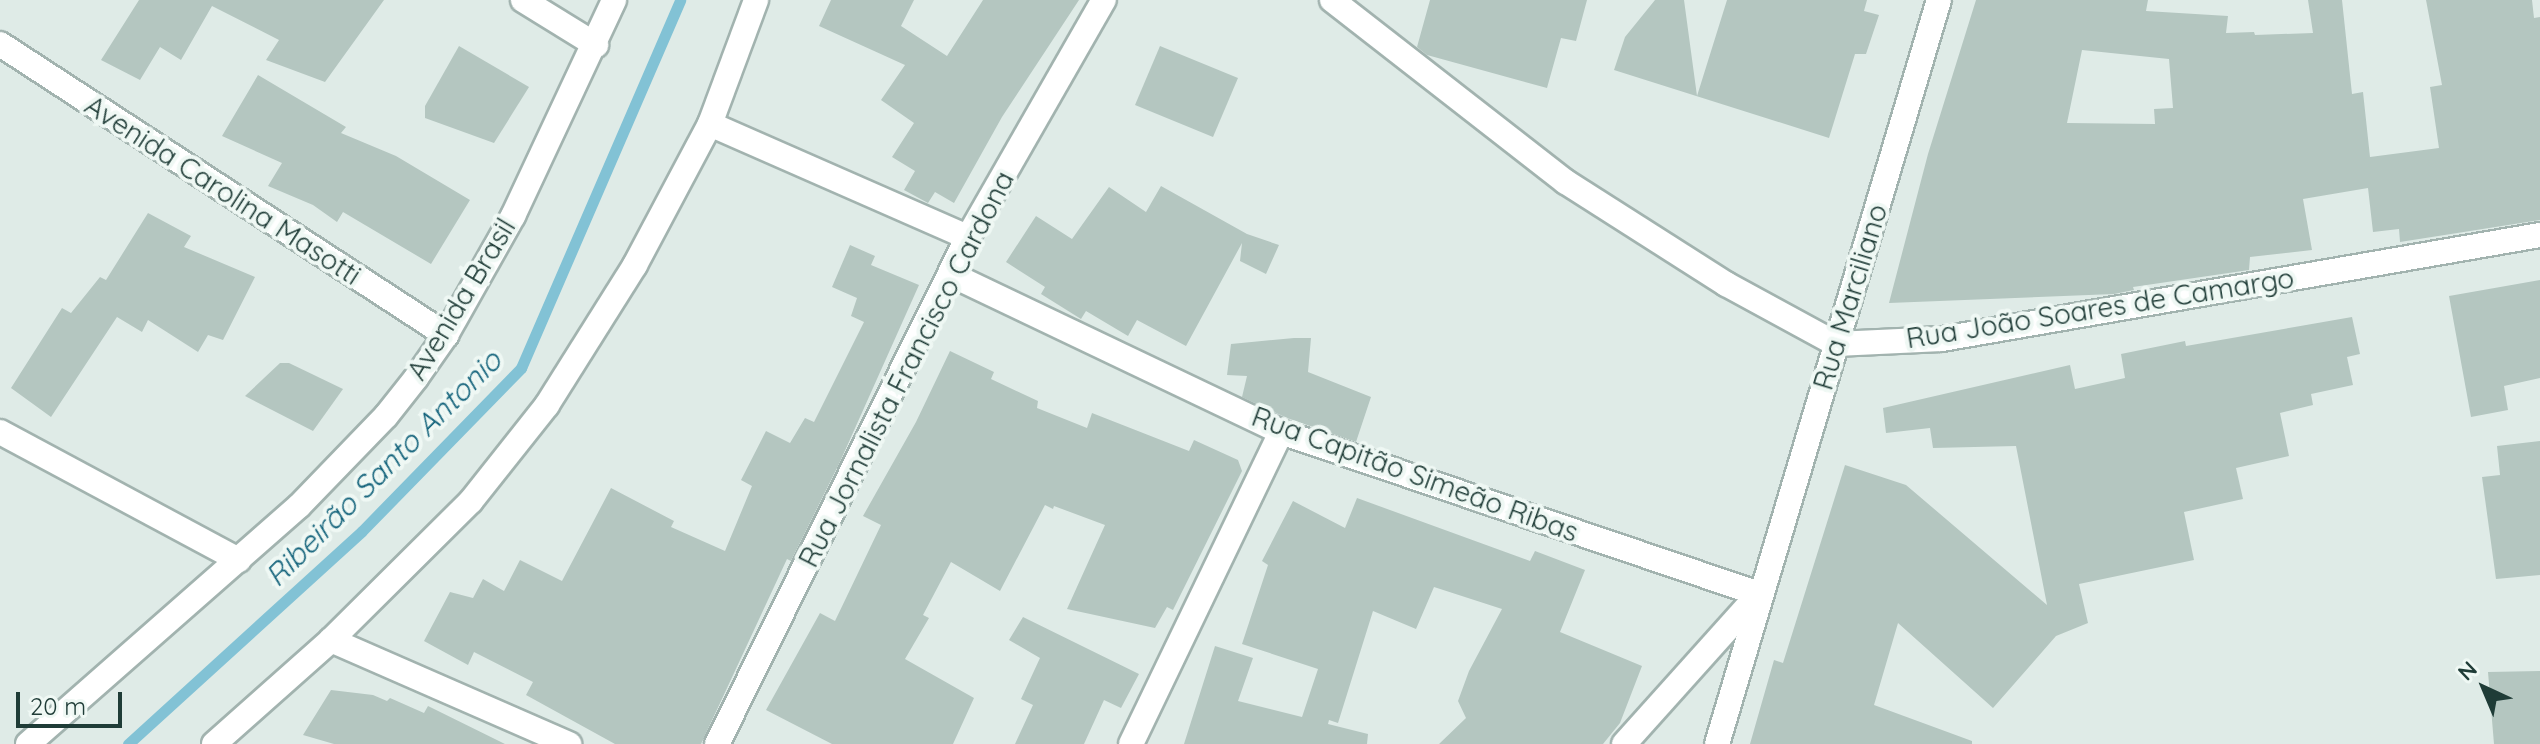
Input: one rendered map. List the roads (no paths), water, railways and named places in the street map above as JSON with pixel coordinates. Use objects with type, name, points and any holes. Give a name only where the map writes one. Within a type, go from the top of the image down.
[{"type":"street","points":[[523,0],[596,45]]},
{"type":"street","name":"Avenida Brasil","points":[[28,744],[308,497],[386,416],[446,335],[513,216],[596,45],[614,0]]},
{"type":"street","points":[[214,744],[331,640],[471,501],[530,429],[635,265],[710,124],[756,0]]},
{"type":"street","name":"Rua Jornalista Francisco Cardona","points":[[717,744],[968,237],[1104,0]]},
{"type":"street","points":[[1332,0],[1566,182],[1726,284],[1836,344]]},
{"type":"street","name":"Rua Marciliano","points":[[1717,744],[1759,594],[1939,0]]},
{"type":"street","name":"Avenida Carolina Masotti","points":[[0,44],[446,335]]},
{"type":"street","points":[[710,124],[968,237]]},
{"type":"street","name":"Rua João Soares de Camargo","points":[[1836,344],[1942,339],[2540,235]]},
{"type":"street","name":"Rua Capitão Simeão Ribas","points":[[950,274],[1281,432],[1759,594]]},
{"type":"street","points":[[0,432],[239,560]]},
{"type":"street","points":[[1131,744],[1281,432]]},
{"type":"street","points":[[1624,744],[1759,594]]},
{"type":"street","points":[[331,640],[569,744]]},
{"type":"waterway","name":"Ribeirão Santo Antonio","points":[[128,744],[362,531],[521,368],[680,0]]}]
